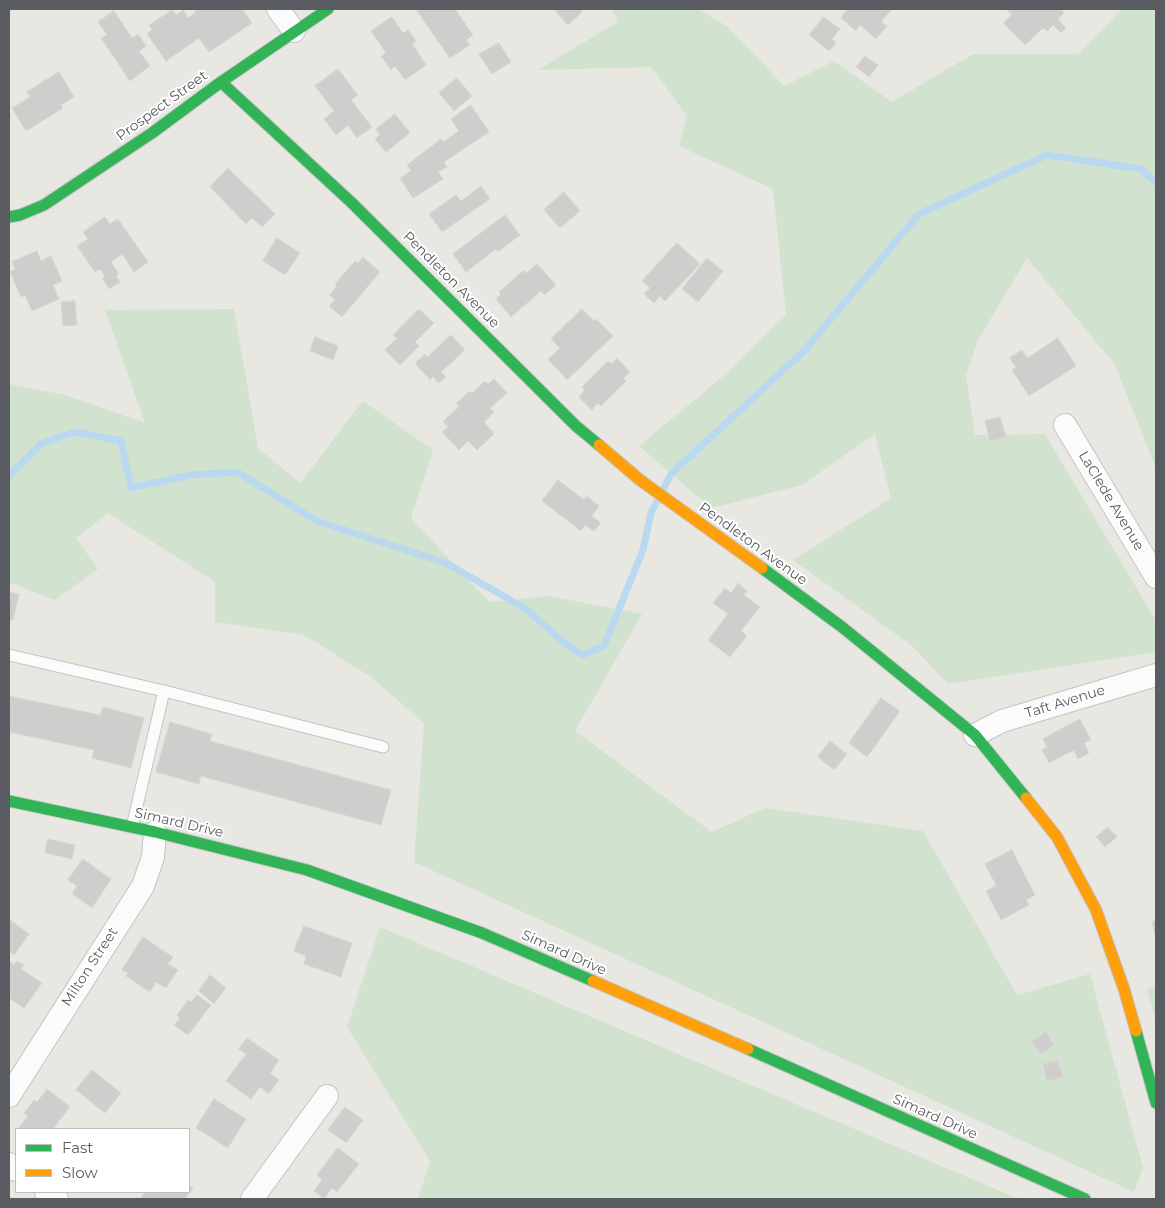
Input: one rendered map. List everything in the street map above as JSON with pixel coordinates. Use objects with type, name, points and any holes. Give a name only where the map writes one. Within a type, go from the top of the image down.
[{"type":"street","points":[[278,9],[294,32]]},
{"type":"street","name":"Prospect Street","points":[[9,217],[20,215],[44,205],[152,133],[328,9]]},
{"type":"street","name":"Pendleton Avenue","points":[[222,82],[352,203],[576,426],[640,480],[739,554],[842,627],[975,734],[1058,837],[1096,910],[1124,989],[1156,1103]]},
{"type":"street","name":"LaClede Avenue","points":[[1065,425],[1156,577]]},
{"type":"street","name":"Taft Avenue","points":[[975,734],[1002,721],[1156,675]]},
{"type":"street","name":"Simard Drive","points":[[9,801],[155,832],[307,870],[482,933],[697,1026],[1085,1199]]},
{"type":"street","name":"Milton Street","points":[[9,1096],[142,886],[153,857],[155,832]]},
{"type":"street","points":[[252,1199],[327,1096]]},
{"type":"lane","points":[[9,656],[164,691],[383,748]]},
{"type":"lane","points":[[132,827],[164,691]]},
{"type":"green space","points":[[612,9],[698,9],[728,27],[784,86],[834,61],[892,102],[973,54],[1078,54],[1122,9],[1156,9],[1156,469],[1115,365],[1027,258],[978,340],[966,375],[975,435],[1045,434],[1156,621],[1156,652],[948,684],[911,645],[793,560],[891,498],[875,434],[802,485],[711,508],[639,446],[721,378],[786,315],[773,189],[679,146],[687,116],[651,67],[538,70],[618,22]]},
{"type":"green space","points":[[234,309],[258,448],[300,483],[363,401],[433,450],[411,518],[489,602],[549,596],[642,614],[575,731],[712,832],[765,808],[923,831],[1017,995],[1090,974],[1143,1168],[1134,1192],[414,862],[424,723],[371,677],[304,635],[215,622],[215,582],[108,513],[76,538],[98,569],[55,600],[9,582],[9,384],[65,395],[145,423],[105,310]]},
{"type":"green space","points":[[380,927],[1019,1199],[418,1199],[430,1161],[347,1027]]},
{"type":"green space","points":[[1156,987],[1156,1022],[1147,989]]},
{"type":"building","points":[[193,9],[242,9],[252,23],[209,52],[199,38],[166,61],[147,34],[152,30],[149,25],[172,10],[176,15],[183,10],[188,18],[196,12]]},
{"type":"building","points":[[416,9],[455,9],[473,35],[466,40],[470,45],[450,58]]},
{"type":"building","points":[[554,9],[579,9],[582,12],[568,25]]},
{"type":"building","points":[[848,9],[892,9],[881,22],[887,26],[876,39],[860,25],[856,31],[841,18]]},
{"type":"building","points":[[1007,9],[1063,9],[1061,10],[1064,13],[1058,19],[1066,28],[1061,33],[1053,25],[1047,31],[1043,28],[1025,45],[1003,23],[1012,15]]},
{"type":"building","points":[[114,11],[132,38],[138,34],[146,46],[139,51],[150,66],[130,81],[101,38],[107,35],[98,22]]},
{"type":"building","points":[[392,17],[403,33],[408,30],[416,41],[412,44],[426,65],[405,80],[395,66],[391,70],[381,56],[386,53],[371,31]]},
{"type":"building","points":[[824,17],[840,29],[832,39],[836,43],[829,51],[809,35]]},
{"type":"building","points":[[499,43],[511,62],[492,74],[479,54]]},
{"type":"building","points":[[865,56],[878,65],[869,77],[856,67]]},
{"type":"building","points":[[338,69],[358,95],[351,100],[372,127],[357,138],[348,125],[336,135],[324,119],[334,111],[315,86]]},
{"type":"building","points":[[59,72],[74,97],[61,105],[63,108],[26,131],[12,108],[30,97],[27,92]]},
{"type":"building","points":[[457,78],[472,96],[454,111],[439,93]]},
{"type":"building","points":[[471,105],[489,132],[444,162],[447,167],[438,172],[443,179],[413,198],[400,178],[411,171],[407,165],[441,139],[443,142],[459,131],[451,119]]},
{"type":"building","points":[[395,114],[410,133],[386,152],[375,139],[380,135],[376,129]]},
{"type":"building","points":[[228,168],[275,214],[262,227],[252,218],[246,224],[210,187]]},
{"type":"building","points":[[481,186],[490,199],[442,232],[429,214],[456,195],[461,201]]},
{"type":"building","points":[[564,192],[580,211],[560,228],[544,210]]},
{"type":"building","points":[[505,215],[520,235],[498,252],[496,249],[466,272],[453,254]]},
{"type":"building","points":[[105,217],[110,224],[118,219],[148,262],[134,272],[122,254],[111,262],[119,274],[116,276],[120,282],[109,289],[102,278],[105,276],[100,269],[95,272],[77,246],[88,239],[83,232]]},
{"type":"building","points":[[277,238],[300,253],[285,275],[263,261]]},
{"type":"building","points":[[677,243],[700,264],[665,301],[660,296],[654,303],[644,294],[650,288],[642,281]]},
{"type":"building","points":[[37,251],[41,261],[51,256],[62,281],[53,285],[59,299],[32,311],[25,295],[21,297],[10,272],[15,269],[12,262]]},
{"type":"building","points":[[363,257],[380,272],[342,317],[329,306],[335,300],[329,295],[337,286],[335,284],[355,261],[358,263]]},
{"type":"building","points":[[707,258],[723,271],[698,302],[682,289]]},
{"type":"building","points":[[537,264],[556,285],[545,295],[541,291],[511,317],[496,299],[501,294],[499,292],[524,270],[526,273]]},
{"type":"building","points":[[75,301],[77,325],[63,326],[61,302]]},
{"type":"building","points":[[419,309],[434,323],[415,342],[419,346],[400,365],[385,350],[397,338],[393,335]]},
{"type":"building","points":[[582,309],[594,321],[596,319],[613,336],[567,380],[548,359],[560,348],[551,339]]},
{"type":"building","points":[[451,335],[465,350],[441,372],[446,377],[438,383],[433,377],[430,380],[415,363],[425,354],[427,357]]},
{"type":"building","points":[[315,337],[338,346],[333,360],[310,351]]},
{"type":"building","points":[[1058,338],[1076,366],[1029,396],[1012,370],[1016,367],[1009,358],[1022,350],[1027,358]]},
{"type":"building","points":[[617,358],[630,372],[623,378],[626,381],[601,406],[598,403],[592,410],[579,397],[585,390],[582,387],[608,361],[611,364]]},
{"type":"building","points":[[494,379],[507,393],[490,408],[494,412],[484,422],[494,434],[477,450],[468,441],[459,450],[442,432],[448,427],[443,421],[459,407],[456,403],[470,391],[472,393],[485,381],[488,384]]},
{"type":"building","points":[[1000,417],[1006,437],[990,441],[985,421]]},
{"type":"building","points":[[558,480],[584,500],[587,496],[599,506],[592,516],[601,523],[594,531],[585,525],[581,531],[542,501]]},
{"type":"building","points":[[738,583],[747,591],[744,595],[760,607],[741,631],[747,636],[730,657],[708,640],[728,614],[713,603],[725,588],[731,593]]},
{"type":"building","points":[[9,592],[19,594],[13,620],[9,619]]},
{"type":"building","points":[[9,696],[100,715],[103,707],[144,718],[131,768],[92,758],[94,750],[9,732]]},
{"type":"building","points":[[881,698],[900,711],[867,757],[849,743]]},
{"type":"building","points":[[1080,719],[1091,740],[1084,743],[1089,753],[1078,759],[1074,750],[1049,763],[1042,750],[1047,747],[1043,739]]},
{"type":"building","points":[[170,722],[212,734],[210,741],[391,790],[381,825],[201,776],[199,784],[156,772]]},
{"type":"building","points":[[830,741],[847,754],[834,770],[818,757]]},
{"type":"building","points":[[1108,827],[1117,837],[1105,847],[1096,837]]},
{"type":"building","points":[[48,839],[75,845],[72,859],[45,853]]},
{"type":"building","points":[[1012,850],[1035,895],[1026,900],[1029,905],[1001,920],[986,891],[996,885],[985,864]]},
{"type":"building","points":[[83,859],[111,879],[92,908],[72,894],[77,886],[68,880]]},
{"type":"building","points":[[9,919],[29,934],[14,955],[9,951]]},
{"type":"building","points":[[1156,921],[1156,938],[1152,922]]},
{"type":"building","points":[[304,926],[352,943],[341,977],[304,964],[306,956],[294,951]]},
{"type":"building","points":[[143,937],[173,957],[168,964],[178,970],[166,988],[156,982],[150,992],[126,976],[128,973],[122,970]]},
{"type":"building","points":[[9,961],[14,965],[17,961],[24,965],[21,969],[42,983],[24,1008],[9,998]]},
{"type":"building","points":[[210,975],[226,988],[214,1004],[199,991]]},
{"type":"building","points":[[197,995],[211,1005],[188,1035],[174,1025],[180,1018],[177,1015],[188,1000],[191,1002]]},
{"type":"building","points":[[1046,1032],[1054,1045],[1041,1054],[1032,1042]]},
{"type":"building","points":[[247,1038],[279,1060],[270,1073],[279,1080],[269,1094],[260,1087],[251,1099],[226,1081],[246,1054],[239,1049]]},
{"type":"building","points":[[1058,1061],[1063,1077],[1047,1081],[1043,1064]]},
{"type":"building","points":[[92,1070],[121,1093],[105,1113],[76,1090]]},
{"type":"building","points":[[47,1089],[70,1107],[54,1128],[19,1128],[28,1116],[24,1113],[34,1100],[37,1102]]},
{"type":"building","points":[[214,1099],[246,1119],[228,1148],[196,1128]]},
{"type":"building","points":[[345,1107],[363,1120],[346,1143],[328,1130]]},
{"type":"building","points":[[338,1148],[359,1164],[337,1192],[332,1188],[324,1199],[314,1191],[322,1180],[317,1175]]},
{"type":"building","points":[[144,1193],[189,1193],[185,1199],[140,1199]]},
{"type":"waterway","points":[[663,490],[671,474],[804,351],[919,214],[1047,155],[1141,169],[1156,183]]},
{"type":"waterway","points":[[9,476],[42,443],[75,432],[121,441],[131,488],[190,475],[237,472],[317,521],[446,563],[526,609],[563,642],[582,655],[604,646],[643,550],[651,513],[658,499]]},
{"type":"traffic: fast","points":[[9,217],[20,215],[44,205],[152,133],[221,82],[328,9]]},
{"type":"traffic: fast","points":[[221,82],[352,203],[576,426],[599,445]]},
{"type":"traffic: fast","points":[[762,568],[842,627],[975,735],[1026,798]]},
{"type":"traffic: fast","points":[[9,801],[155,832],[307,870],[482,933],[593,981]]},
{"type":"traffic: fast","points":[[1136,1031],[1156,1103]]},
{"type":"traffic: fast","points":[[748,1049],[1085,1199]]},
{"type":"traffic: slow","points":[[599,445],[640,480],[762,568]]},
{"type":"traffic: slow","points":[[1026,798],[1057,837],[1096,910],[1124,989],[1136,1031]]},
{"type":"traffic: slow","points":[[593,981],[748,1049]]}]
